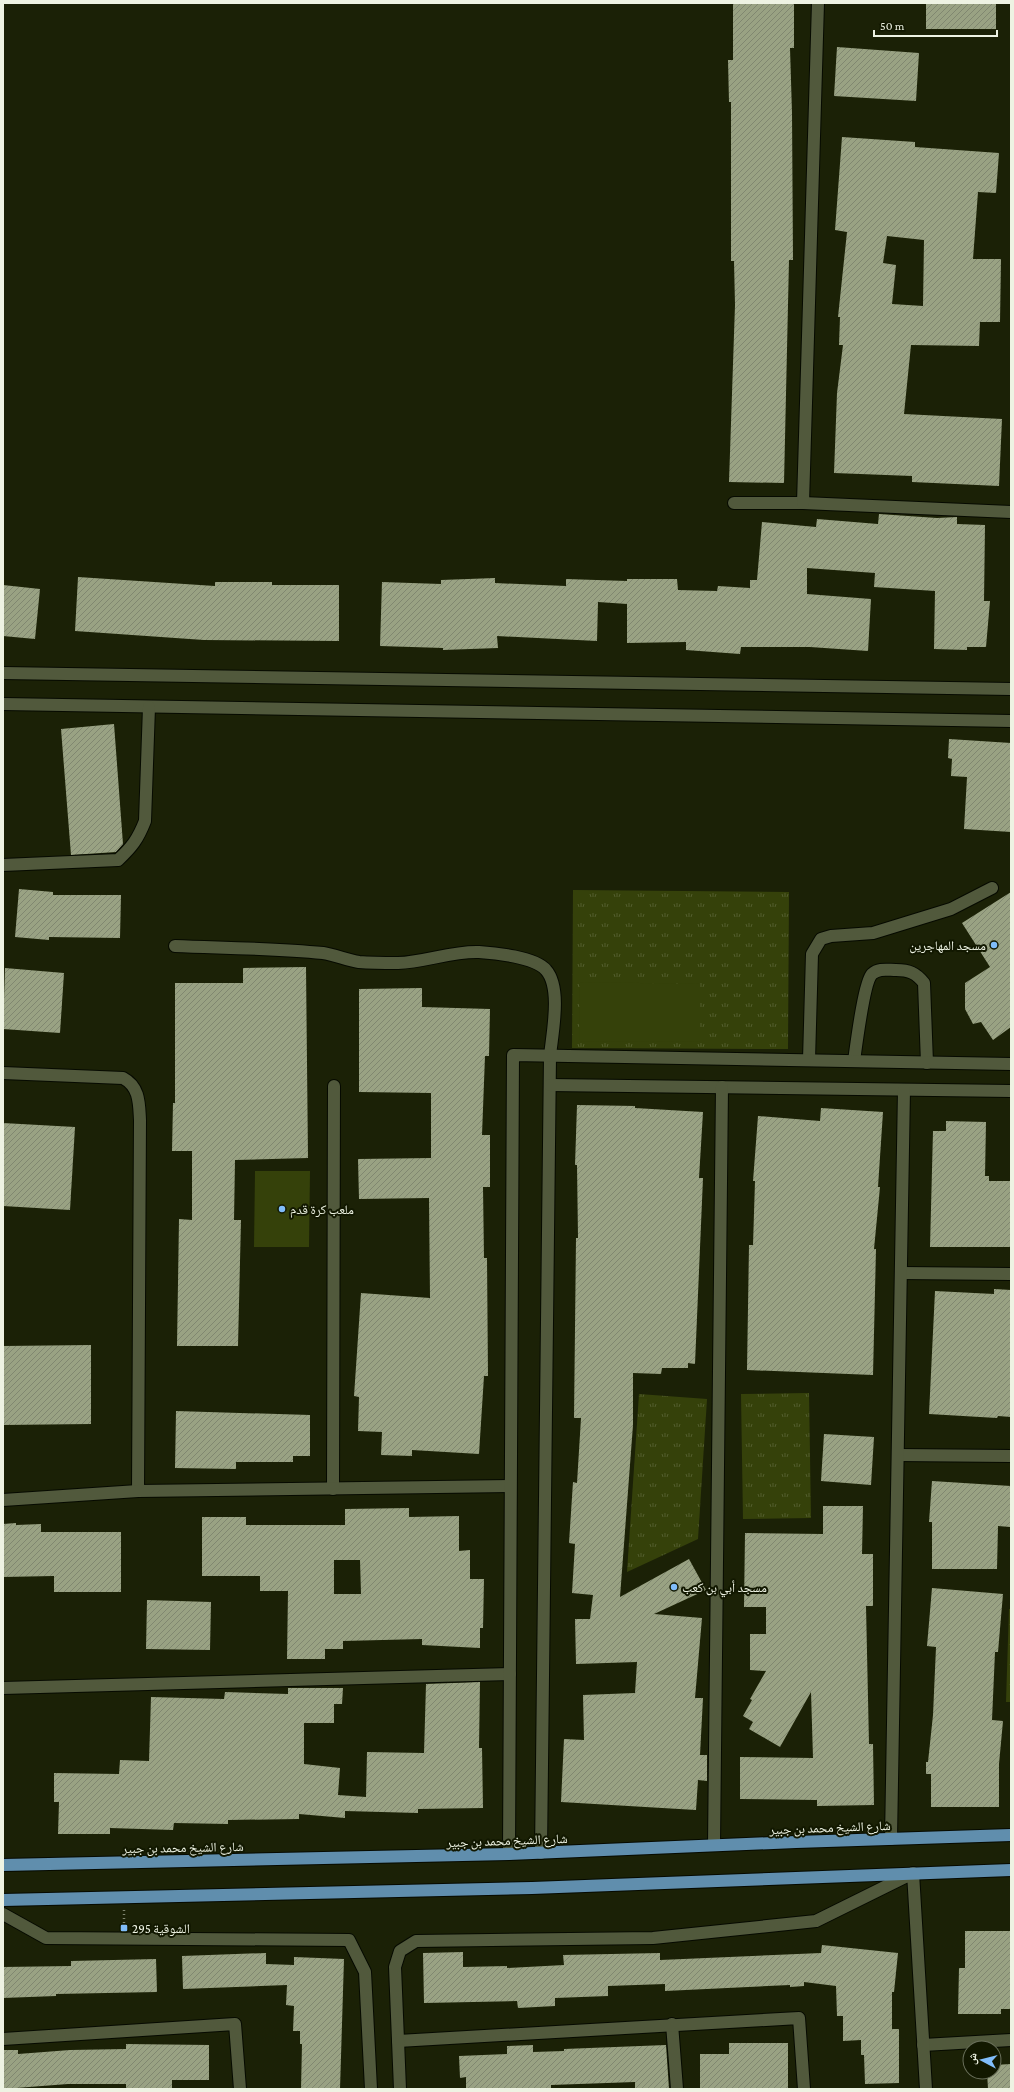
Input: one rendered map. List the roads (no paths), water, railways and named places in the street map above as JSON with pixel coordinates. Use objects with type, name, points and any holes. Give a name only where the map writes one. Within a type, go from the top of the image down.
[{"type":"main road","name":"شارع الشيخ محمد بن جبير","points":[[3,1865],[509,1854],[714,1845],[1011,1835]]},
{"type":"main road","points":[[3,1900],[532,1888],[1011,1870]]},
{"type":"street","points":[[803,503],[818,3]]},
{"type":"street","points":[[734,503],[803,503],[1011,512]]},
{"type":"street","points":[[3,673],[1011,689]]},
{"type":"street","points":[[3,704],[1011,721]]},
{"type":"street","points":[[3,864],[118,860],[131,848],[138,839],[145,821],[149,706]]},
{"type":"street","points":[[809,1060],[812,954],[821,939],[832,936],[873,933],[951,909],[992,888]]},
{"type":"street","points":[[175,946],[325,953],[359,962],[400,963],[473,952],[514,956],[533,962],[546,970],[553,986],[556,1006],[550,1056],[541,1853]]},
{"type":"street","points":[[854,1061],[866,987],[871,975],[880,970],[905,970],[917,974],[924,984],[927,1063]]},
{"type":"street","points":[[509,1854],[513,1055],[1011,1064]]},
{"type":"street","points":[[3,1073],[123,1078],[130,1081],[137,1093],[140,1120],[138,1491]]},
{"type":"street","points":[[550,1085],[1011,1091]]},
{"type":"street","points":[[333,1489],[334,1086]]},
{"type":"street","points":[[714,1845],[722,1087]]},
{"type":"street","points":[[890,1839],[904,1090]]},
{"type":"street","points":[[901,1273],[1011,1274]]},
{"type":"street","points":[[898,1455],[1011,1456]]},
{"type":"street","points":[[3,1500],[138,1491],[510,1486]]},
{"type":"street","points":[[3,1688],[510,1674]]},
{"type":"street","points":[[400,2089],[395,1967],[400,1951],[416,1942],[653,1938],[816,1921],[914,1873],[926,2089]]},
{"type":"street","points":[[3,1914],[46,1938],[349,1940],[365,1972],[371,2089]]},
{"type":"street","points":[[398,2041],[672,2024],[799,2018],[804,2089]]},
{"type":"street","points":[[3,2039],[235,2024],[240,2089]]},
{"type":"street","points":[[672,2024],[677,2089]]},
{"type":"street","points":[[923,2045],[1011,2040]]},
{"type":"place","name":"مسجد المهاجرين","points":[[994,945]]},
{"type":"place","name":"ملعب كرة قدم","points":[[282,1209]]},
{"type":"place","name":"مسجد أبي بن كعب","points":[[674,1587]]},
{"type":"place","name":"الشوقية 295","points":[[124,1928]]}]
